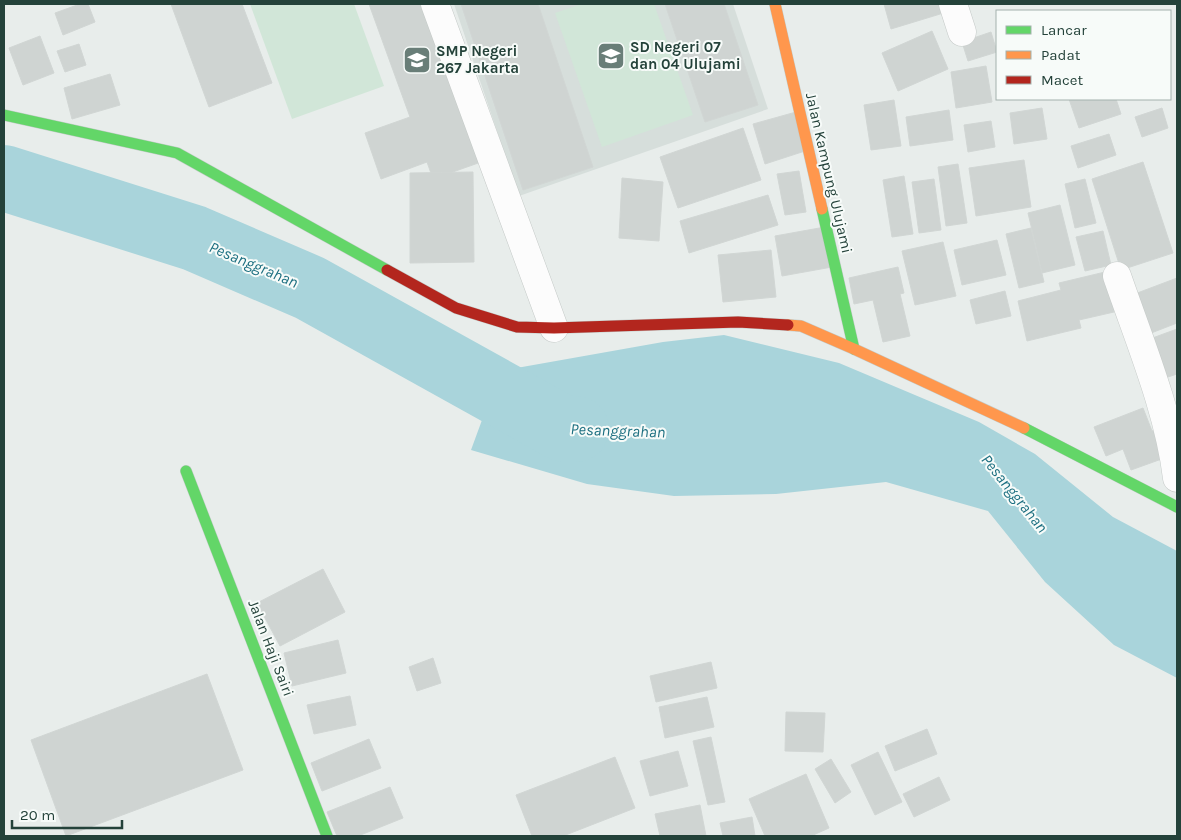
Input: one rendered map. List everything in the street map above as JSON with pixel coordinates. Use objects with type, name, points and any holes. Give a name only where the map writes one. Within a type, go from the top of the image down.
[{"type":"street","points":[[435,4],[554,328]]},
{"type":"street","name":"Jalan Kampung Ulujami","points":[[775,4],[854,349]]},
{"type":"street","points":[[953,4],[962,32]]},
{"type":"street","points":[[4,115],[177,153],[456,308],[517,327],[554,328],[738,322],[801,326],[1031,431],[1177,502]]},
{"type":"street","points":[[1117,276],[1156,389],[1172,446],[1177,478]]},
{"type":"street","name":"Jalan Haji Sairi","points":[[186,471],[327,836]]},
{"type":"shaded area","name":"SD Negeri 07 dan 04 Ulujami","points":[[454,4],[733,4],[768,109],[519,196]]},
{"type":"green space","points":[[250,4],[354,4],[384,86],[292,119]]},
{"type":"green space","points":[[582,4],[654,4],[693,115],[602,147],[555,13]]},
{"type":"water","points":[[724,335],[839,363],[979,422],[1035,454],[1113,517],[1177,551],[1177,678],[1114,645],[1045,582],[988,511],[886,482],[776,494],[674,496],[587,484],[471,450],[500,371],[663,342]]},
{"type":"building","points":[[80,4],[88,4],[95,22],[63,35],[55,13]]},
{"type":"building","points":[[171,4],[242,4],[272,83],[209,107]]},
{"type":"building","name":"SMP Negeri 267 Jakarta","points":[[369,4],[423,4],[481,162],[433,179],[427,162],[381,179],[365,133],[410,117]]},
{"type":"building","points":[[461,4],[538,4],[593,167],[523,190]]},
{"type":"building","points":[[665,4],[724,4],[758,105],[705,122]]},
{"type":"building","points":[[884,4],[948,4],[950,11],[891,29]]},
{"type":"building","points":[[932,31],[948,69],[898,91],[882,53]]},
{"type":"building","points":[[991,32],[996,52],[968,61],[962,42]]},
{"type":"building","points":[[40,36],[54,73],[23,85],[9,48]]},
{"type":"building","points":[[79,44],[86,65],[65,72],[57,51]]},
{"type":"building","points":[[986,66],[992,102],[956,108],[951,72]]},
{"type":"building","points":[[110,74],[120,105],[72,119],[64,88]]},
{"type":"building","points":[[894,100],[901,146],[871,150],[864,105]]},
{"type":"building","points":[[1069,100],[1116,100],[1121,114],[1079,128]]},
{"type":"building","points":[[1042,108],[1047,139],[1014,144],[1010,113]]},
{"type":"building","points":[[1162,108],[1168,128],[1142,137],[1135,117]]},
{"type":"building","points":[[949,110],[953,140],[910,146],[906,117]]},
{"type":"building","points":[[796,112],[808,150],[765,164],[753,124]]},
{"type":"building","points":[[991,121],[995,147],[968,152],[964,125]]},
{"type":"building","points":[[743,128],[761,180],[678,208],[660,157]]},
{"type":"building","points":[[1109,134],[1116,155],[1078,168],[1071,146]]},
{"type":"building","points":[[1024,160],[1031,207],[976,216],[969,168]]},
{"type":"building","points":[[1143,162],[1173,253],[1121,270],[1092,179]]},
{"type":"building","points":[[958,164],[967,223],[946,226],[938,167]]},
{"type":"building","points":[[799,171],[806,212],[785,215],[777,174]]},
{"type":"building","points":[[473,172],[474,262],[410,263],[410,173]]},
{"type":"building","points":[[904,176],[913,234],[892,237],[883,180]]},
{"type":"building","points":[[622,178],[663,182],[659,241],[619,238]]},
{"type":"building","points":[[934,179],[941,230],[919,233],[912,182]]},
{"type":"building","points":[[1085,179],[1096,223],[1075,228],[1065,184]]},
{"type":"building","points":[[768,195],[778,225],[689,253],[680,221]]},
{"type":"building","points":[[1060,205],[1075,265],[1042,273],[1028,213]]},
{"type":"building","points":[[825,227],[832,267],[782,276],[775,236]]},
{"type":"building","points":[[1031,228],[1044,282],[1019,288],[1006,234]]},
{"type":"building","points":[[1103,231],[1111,265],[1085,271],[1076,237]]},
{"type":"building","points":[[997,240],[1006,275],[962,285],[954,250]]},
{"type":"building","points":[[943,242],[956,296],[915,305],[902,251]]},
{"type":"building","points":[[771,250],[776,297],[723,302],[718,255]]},
{"type":"building","points":[[898,267],[904,293],[900,294],[910,336],[883,342],[873,300],[854,304],[849,278]]},
{"type":"building","points":[[1105,272],[1114,312],[1079,320],[1081,328],[1027,341],[1018,301],[1061,290],[1059,283]]},
{"type":"building","points":[[1177,278],[1177,323],[1146,335],[1132,295]]},
{"type":"building","points":[[1005,291],[1011,316],[976,324],[970,300]]},
{"type":"building","points":[[1177,329],[1177,374],[1162,379],[1147,340]]},
{"type":"building","points":[[1143,408],[1152,431],[1159,428],[1170,456],[1131,470],[1123,449],[1106,456],[1094,427]]},
{"type":"building","points":[[323,569],[345,612],[280,646],[257,603]]},
{"type":"building","points":[[338,640],[346,673],[292,686],[284,653]]},
{"type":"building","points":[[433,658],[441,683],[417,691],[409,667]]},
{"type":"building","points":[[711,662],[717,688],[656,702],[650,676]]},
{"type":"building","points":[[207,674],[243,770],[66,836],[31,740]]},
{"type":"building","points":[[350,696],[356,725],[314,734],[307,705]]},
{"type":"building","points":[[707,697],[714,727],[665,738],[659,707]]},
{"type":"building","points":[[786,712],[825,713],[823,752],[785,751]]},
{"type":"building","points":[[927,729],[937,754],[895,771],[885,746]]},
{"type":"building","points":[[711,737],[725,802],[708,805],[693,741]]},
{"type":"building","points":[[369,739],[381,768],[322,791],[311,763]]},
{"type":"building","points":[[678,751],[688,786],[650,796],[640,761]]},
{"type":"building","points":[[878,752],[902,802],[875,815],[851,765]]},
{"type":"building","points":[[615,757],[635,808],[563,836],[532,836],[516,795]]},
{"type":"building","points":[[831,759],[851,792],[835,803],[815,769]]},
{"type":"building","points":[[806,774],[829,828],[811,836],[765,836],[749,799]]},
{"type":"building","points":[[939,777],[950,800],[914,817],[903,794]]},
{"type":"building","points":[[390,787],[403,818],[358,836],[337,836],[327,812]]},
{"type":"building","points":[[700,805],[706,836],[660,836],[655,814]]},
{"type":"building","points":[[752,817],[755,836],[723,836],[720,823]]},
{"type":"waterway","name":"Pesanggrahan","points":[[4,178],[194,238],[310,288],[564,429],[576,429]]},
{"type":"traffic: fast","points":[[4,115],[177,153],[387,270]]},
{"type":"traffic: fast","points":[[822,209],[854,349]]},
{"type":"traffic: fast","points":[[1024,428],[1177,507]]},
{"type":"traffic: fast","points":[[186,471],[327,836]]},
{"type":"traffic: slow","points":[[775,4],[822,209]]},
{"type":"traffic: slow","points":[[788,325],[801,326],[854,349],[1024,428]]},
{"type":"traffic: jam","points":[[387,270],[456,308],[517,327],[554,328],[738,322],[788,325]]},
{"type":"place","name":"SD Negeri 07 dan 04 Ulujami","points":[[611,56]]},
{"type":"place","name":"SMP Negeri 267 Jakarta","points":[[417,60]]}]
